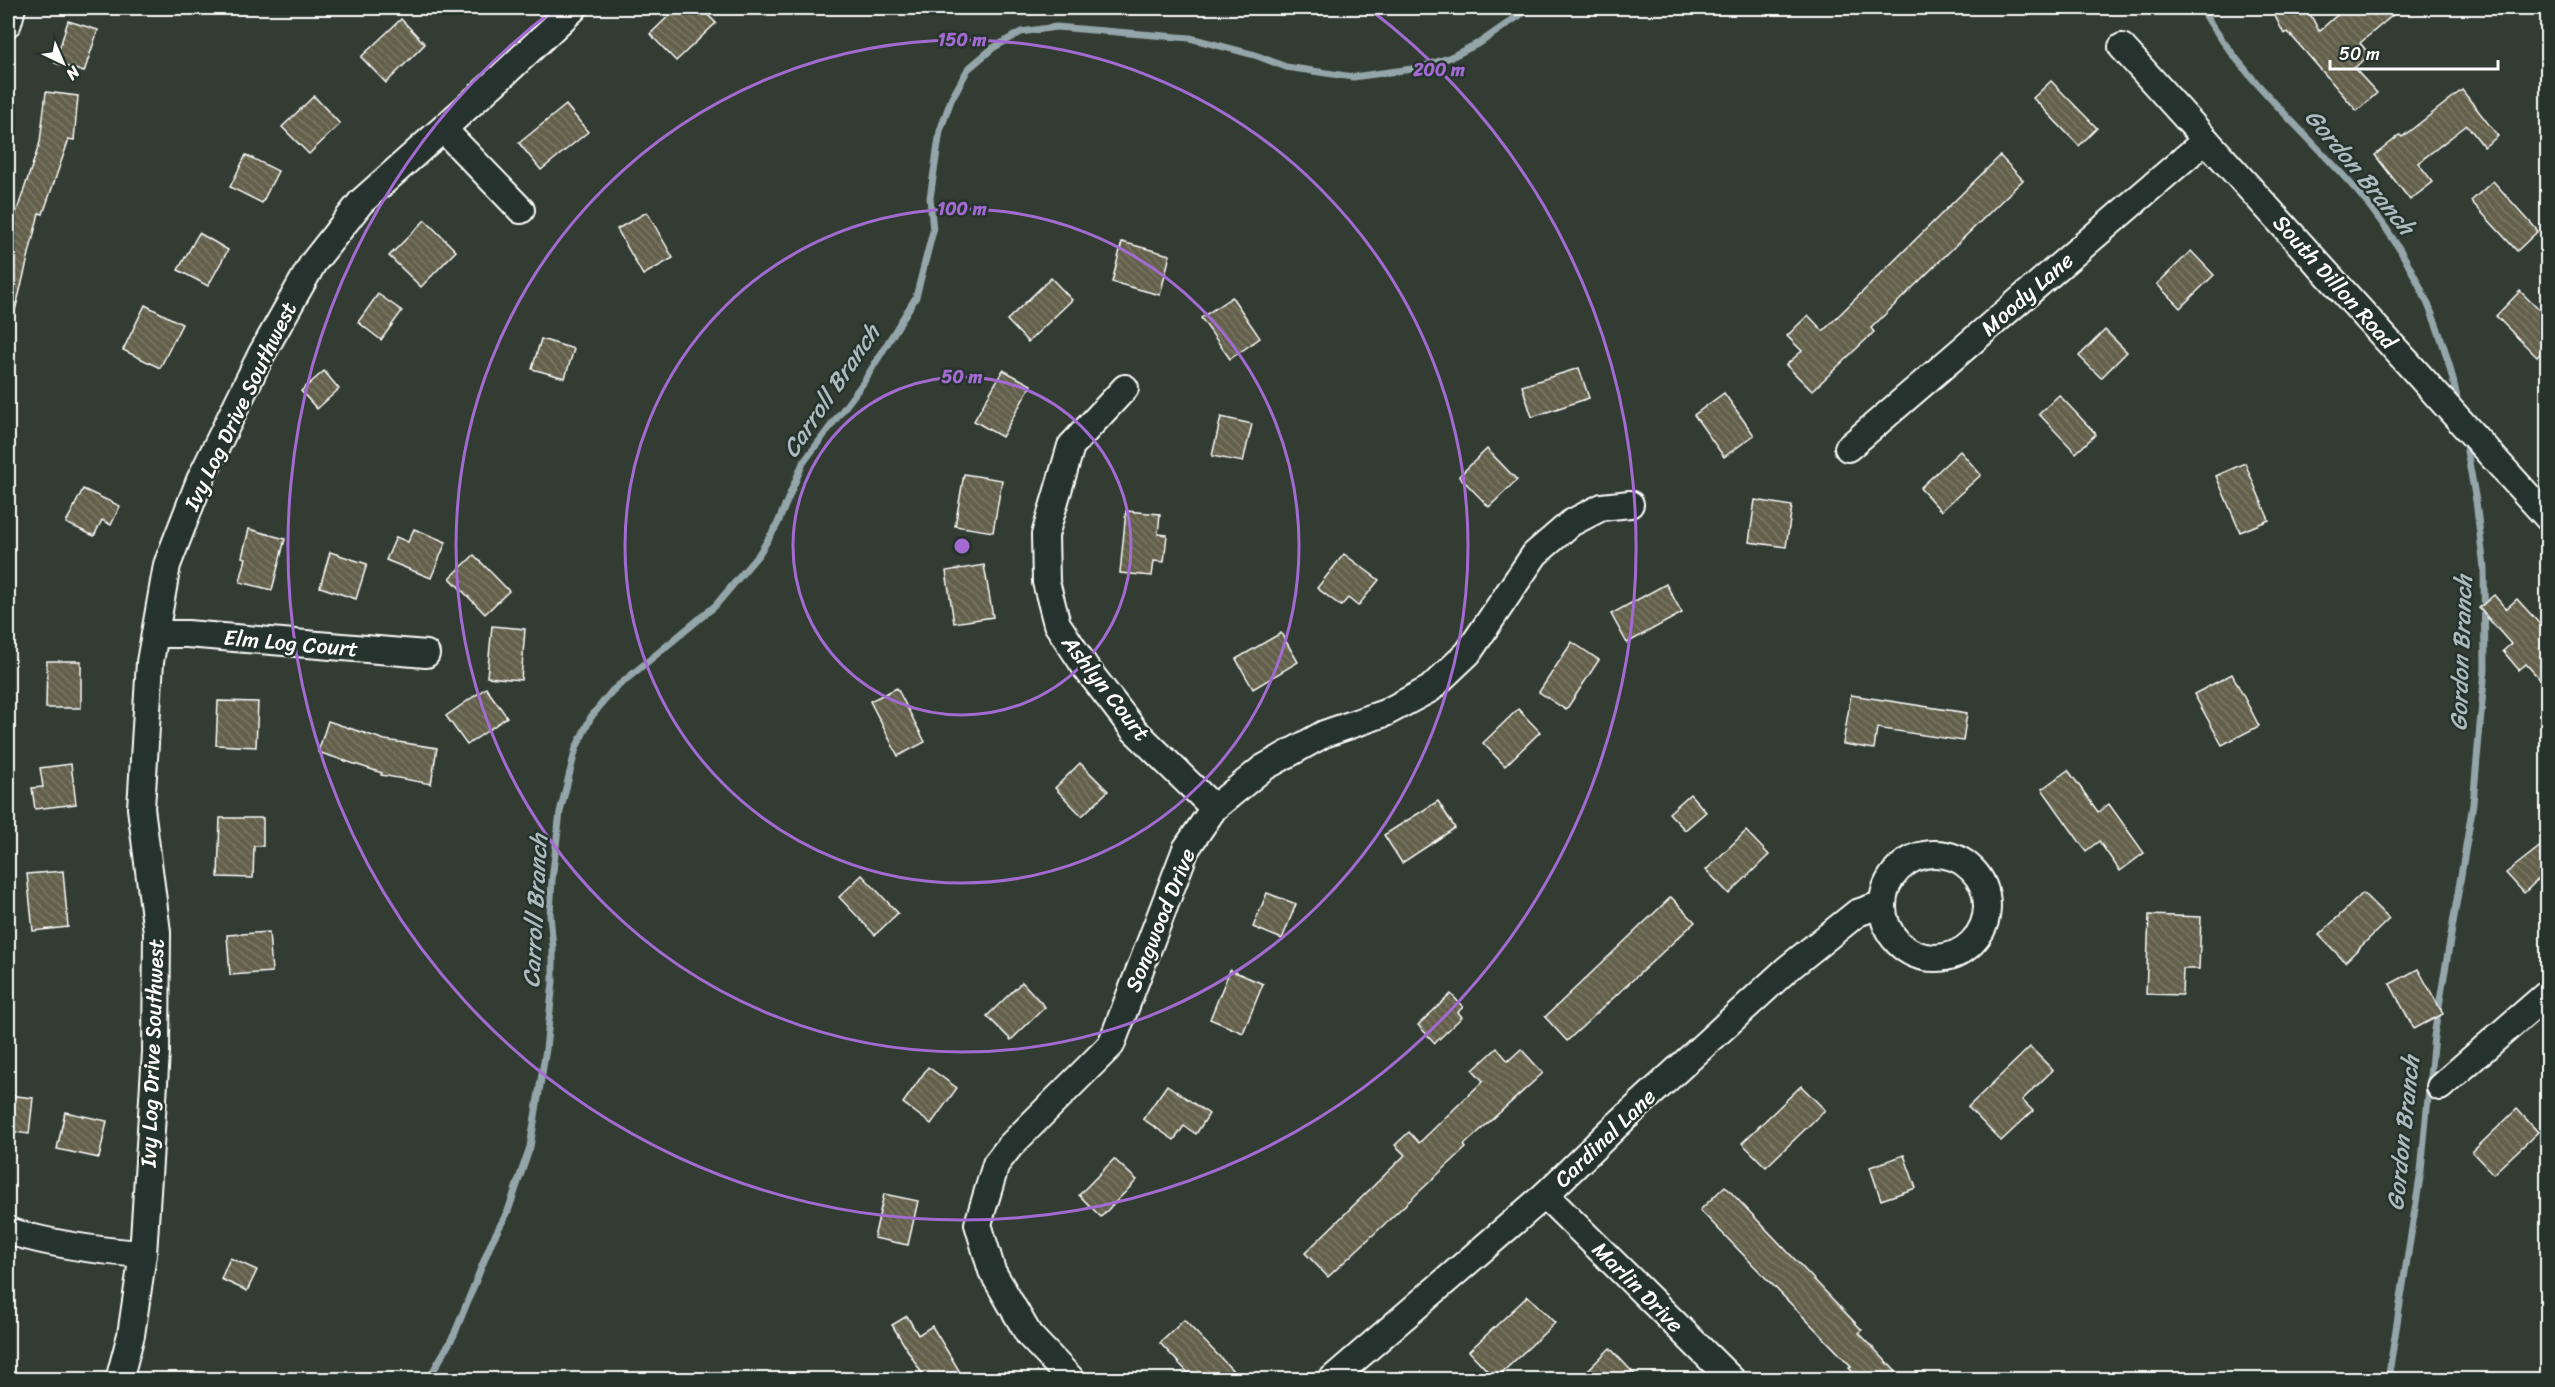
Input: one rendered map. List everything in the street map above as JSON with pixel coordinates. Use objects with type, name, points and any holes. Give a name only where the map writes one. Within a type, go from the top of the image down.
[{"type":"street","points":[[8,23],[12,8]]},
{"type":"street","name":"Ivy Log Drive Southwest","points":[[119,1380],[135,1314],[143,1254],[156,1053],[157,932],[141,808],[150,662],[171,555],[200,480],[261,355],[313,263],[361,202],[574,8]]},
{"type":"street","name":"South Dillon Road","points":[[2122,47],[2547,518]]},
{"type":"street","points":[[442,129],[521,210]]},
{"type":"street","name":"Moody Lane","points":[[1848,448],[2206,140]]},
{"type":"street","name":"Ashlyn Court","points":[[1125,388],[1071,446],[1045,535],[1046,582],[1058,624],[1086,668],[1134,730],[1214,808]]},
{"type":"street","name":"Songwood Drive","points":[[1071,1380],[1029,1335],[992,1271],[978,1224],[996,1164],[1010,1146],[1111,1045],[1186,849],[1214,808],[1263,768],[1324,734],[1385,713],[1430,689],[1468,653],[1535,554],[1581,518],[1602,507],[1630,504]]},
{"type":"street","name":"Elm Log Court","points":[[155,634],[187,634],[426,654]]},
{"type":"street","points":[[1941,853],[1957,858],[1972,867],[1982,881],[1987,897],[1987,914],[1981,931],[1970,944],[1956,954],[1939,958],[1921,956],[1899,943],[1885,921],[1883,904],[1887,887],[1895,872],[1908,861],[1924,855],[1941,853]]},
{"type":"street","name":"Cardinal Lane","points":[[1331,1380],[1545,1195],[1616,1126],[1786,970],[1857,913],[1883,904]]},
{"type":"street","points":[[2440,1087],[2547,993]]},
{"type":"street","name":"Marlin Drive","points":[[1545,1195],[1732,1380]]},
{"type":"street","points":[[8,1231],[31,1238],[99,1250],[143,1254]]},
{"type":"building","points":[[677,8],[701,8],[716,23],[676,61],[650,34]]},
{"type":"building","points":[[2271,8],[2307,8],[2319,31],[2345,8],[2401,8],[2360,43],[2370,55],[2354,68],[2377,93],[2357,111],[2288,32],[2284,34]]},
{"type":"building","points":[[401,19],[425,44],[386,83],[361,57]]},
{"type":"building","points":[[68,21],[98,30],[84,72],[55,63]]},
{"type":"building","points":[[2051,81],[2097,128],[2079,146],[2033,98]]},
{"type":"building","points":[[2462,90],[2498,136],[2484,147],[2467,125],[2418,163],[2433,182],[2410,200],[2375,155]]},
{"type":"building","points":[[46,92],[78,96],[74,140],[69,139],[43,214],[39,213],[14,315],[8,314],[8,237],[40,142]]},
{"type":"building","points":[[314,96],[340,124],[309,154],[282,127]]},
{"type":"building","points":[[566,105],[588,132],[541,170],[519,143]]},
{"type":"building","points":[[246,155],[278,171],[262,203],[230,187]]},
{"type":"building","points":[[2000,156],[2023,180],[1871,328],[1874,332],[1812,391],[1786,365],[1802,351],[1787,336],[1808,315],[1823,331]]},
{"type":"building","points":[[2493,181],[2538,231],[2517,251],[2471,201]]},
{"type":"building","points":[[647,212],[673,258],[643,275],[617,229]]},
{"type":"building","points":[[425,220],[456,251],[421,287],[389,256]]},
{"type":"building","points":[[199,233],[228,250],[208,286],[178,270]]},
{"type":"building","points":[[1122,242],[1170,255],[1160,295],[1112,282]]},
{"type":"building","points":[[2191,251],[2214,275],[2180,308],[2157,284]]},
{"type":"building","points":[[1051,278],[1072,300],[1028,342],[1007,320]]},
{"type":"building","points":[[2520,291],[2547,318],[2547,347],[2537,357],[2496,316]]},
{"type":"building","points":[[378,294],[402,311],[381,340],[358,322]]},
{"type":"building","points":[[1232,297],[1260,338],[1230,359],[1201,318]]},
{"type":"building","points":[[145,305],[182,324],[160,368],[123,350]]},
{"type":"building","points":[[2105,330],[2127,352],[2101,378],[2079,356]]},
{"type":"building","points":[[541,339],[574,349],[565,378],[532,369]]},
{"type":"building","points":[[1579,368],[1589,398],[1532,417],[1522,386]]},
{"type":"building","points":[[1003,370],[1031,385],[1002,437],[974,421]]},
{"type":"building","points":[[324,371],[339,389],[317,409],[301,391]]},
{"type":"building","points":[[1724,393],[1754,435],[1724,457],[1694,415]]},
{"type":"building","points":[[2059,395],[2096,434],[2076,453],[2039,414]]},
{"type":"building","points":[[1221,417],[1252,424],[1243,462],[1212,456]]},
{"type":"building","points":[[1487,449],[1517,480],[1489,507],[1459,476]]},
{"type":"building","points":[[1960,451],[1981,475],[1941,511],[1920,488]]},
{"type":"building","points":[[2245,463],[2269,520],[2240,532],[2216,476]]},
{"type":"building","points":[[964,474],[1002,480],[993,532],[955,526]]},
{"type":"building","points":[[83,489],[120,506],[111,525],[102,520],[94,536],[66,523]]},
{"type":"building","points":[[1755,500],[1792,506],[1786,547],[1749,542]]},
{"type":"building","points":[[1126,511],[1160,514],[1158,534],[1167,535],[1164,562],[1154,561],[1152,576],[1120,573]]},
{"type":"building","points":[[249,529],[285,539],[272,590],[240,582],[246,558],[242,557]]},
{"type":"building","points":[[414,529],[446,542],[431,578],[386,560],[396,537],[408,542]]},
{"type":"building","points":[[330,552],[367,564],[356,599],[320,587]]},
{"type":"building","points":[[1344,554],[1379,580],[1358,606],[1348,598],[1341,606],[1317,588]]},
{"type":"building","points":[[474,555],[509,591],[485,614],[450,578]]},
{"type":"building","points":[[984,565],[993,617],[954,623],[946,571]]},
{"type":"building","points":[[1666,584],[1682,613],[1627,643],[1611,614]]},
{"type":"building","points":[[2494,595],[2506,609],[2517,599],[2547,632],[2547,687],[2526,664],[2519,670],[2503,651],[2511,644],[2479,608]]},
{"type":"building","points":[[492,626],[525,629],[521,680],[487,677]]},
{"type":"building","points":[[1281,633],[1298,662],[1253,689],[1236,659]]},
{"type":"building","points":[[1572,642],[1599,660],[1566,710],[1539,692]]},
{"type":"building","points":[[47,661],[81,661],[81,708],[46,708]]},
{"type":"building","points":[[2232,674],[2259,726],[2222,745],[2194,694]]},
{"type":"building","points":[[486,688],[507,717],[467,745],[446,716]]},
{"type":"building","points":[[897,688],[925,742],[898,756],[870,701]]},
{"type":"building","points":[[1851,695],[1967,713],[1963,741],[1877,728],[1874,749],[1843,744]]},
{"type":"building","points":[[218,701],[258,702],[256,747],[216,745]]},
{"type":"building","points":[[1518,709],[1540,732],[1505,766],[1483,743]]},
{"type":"building","points":[[328,721],[385,740],[437,748],[431,784],[381,775],[382,773],[318,752]]},
{"type":"building","points":[[1080,763],[1108,791],[1082,816],[1055,788]]},
{"type":"building","points":[[71,764],[76,804],[35,809],[32,788],[43,787],[40,768]]},
{"type":"building","points":[[2068,770],[2098,812],[2109,804],[2144,853],[2120,871],[2099,841],[2086,851],[2042,789]]},
{"type":"building","points":[[1690,794],[1706,812],[1685,830],[1669,813]]},
{"type":"building","points":[[1438,801],[1455,828],[1402,863],[1384,835]]},
{"type":"building","points":[[220,818],[263,818],[263,846],[254,846],[253,878],[218,877]]},
{"type":"building","points":[[1746,831],[1769,855],[1729,894],[1706,870]]},
{"type":"building","points":[[2547,841],[2547,871],[2524,893],[2506,873]]},
{"type":"building","points":[[63,871],[68,927],[33,931],[27,874]]},
{"type":"building","points":[[862,875],[898,913],[875,935],[839,897]]},
{"type":"building","points":[[1267,893],[1296,904],[1282,939],[1253,927]]},
{"type":"building","points":[[2363,893],[2389,919],[2345,962],[2319,935]]},
{"type":"building","points":[[1671,897],[1695,922],[1567,1041],[1545,1017]]},
{"type":"building","points":[[2149,915],[2201,917],[2199,969],[2183,969],[2182,995],[2146,994]]},
{"type":"building","points":[[269,932],[272,972],[230,975],[227,935]]},
{"type":"building","points":[[2418,969],[2443,1014],[2414,1029],[2390,984]]},
{"type":"building","points":[[1230,970],[1263,984],[1243,1033],[1210,1019]]},
{"type":"building","points":[[1022,982],[1045,1007],[1011,1040],[987,1016]]},
{"type":"building","points":[[1451,994],[1463,1007],[1458,1012],[1462,1017],[1435,1043],[1418,1025]]},
{"type":"building","points":[[2030,1047],[2053,1070],[2022,1100],[2033,1111],[2001,1141],[1968,1107]]},
{"type":"building","points":[[1497,1048],[1508,1061],[1521,1049],[1543,1073],[1464,1145],[1466,1148],[1328,1277],[1305,1253],[1405,1155],[1395,1145],[1409,1132],[1419,1143],[1483,1081],[1473,1070]]},
{"type":"building","points":[[928,1067],[957,1088],[931,1124],[903,1103]]},
{"type":"building","points":[[1167,1085],[1209,1114],[1196,1134],[1184,1126],[1174,1140],[1143,1119]]},
{"type":"building","points":[[1801,1086],[1825,1110],[1766,1167],[1742,1143]]},
{"type":"building","points":[[8,1095],[33,1098],[29,1134],[8,1131]]},
{"type":"building","points":[[2517,1109],[2538,1132],[2493,1174],[2472,1152]]},
{"type":"building","points":[[65,1112],[107,1121],[99,1158],[57,1149]]},
{"type":"building","points":[[1904,1155],[1916,1188],[1881,1200],[1870,1167]]},
{"type":"building","points":[[1114,1159],[1137,1180],[1101,1217],[1079,1195]]},
{"type":"building","points":[[1725,1186],[1862,1330],[1859,1333],[1904,1380],[1860,1380],[1849,1368],[1851,1366],[1700,1210]]},
{"type":"building","points":[[884,1194],[918,1201],[908,1245],[874,1238]]},
{"type":"building","points":[[230,1258],[257,1270],[247,1291],[221,1279]]},
{"type":"building","points":[[1528,1296],[1555,1323],[1495,1379],[1469,1351]]},
{"type":"building","points":[[907,1316],[918,1335],[932,1326],[960,1372],[947,1380],[926,1380],[892,1325]]},
{"type":"building","points":[[1184,1320],[1242,1380],[1195,1380],[1160,1343]]},
{"type":"building","points":[[1610,1348],[1640,1380],[1578,1380]]},
{"type":"waterway","name":"Carroll Branch","points":[[428,1380],[454,1335],[492,1241],[508,1211],[530,1147],[546,1049],[553,982],[550,914],[552,880],[560,812],[576,748],[591,717],[612,691],[715,606],[759,554],[777,525],[803,463],[863,383],[916,297],[933,231],[930,198],[940,131],[951,100],[968,69],[993,48],[1021,32],[1056,27],[1190,38],[1255,55],[1286,67],[1353,77],[1419,68],[1451,57],[1481,42],[1530,8]]},
{"type":"waterway","name":"Gordon Branch","points":[[2201,8],[2255,81],[2358,192],[2394,241],[2410,266],[2435,320],[2453,378],[2459,408]]},
{"type":"waterway","name":"Gordon Branch","points":[[2388,1380],[2421,1171],[2434,1036],[2473,804],[2485,669],[2484,568],[2476,501],[2465,440]]}]
